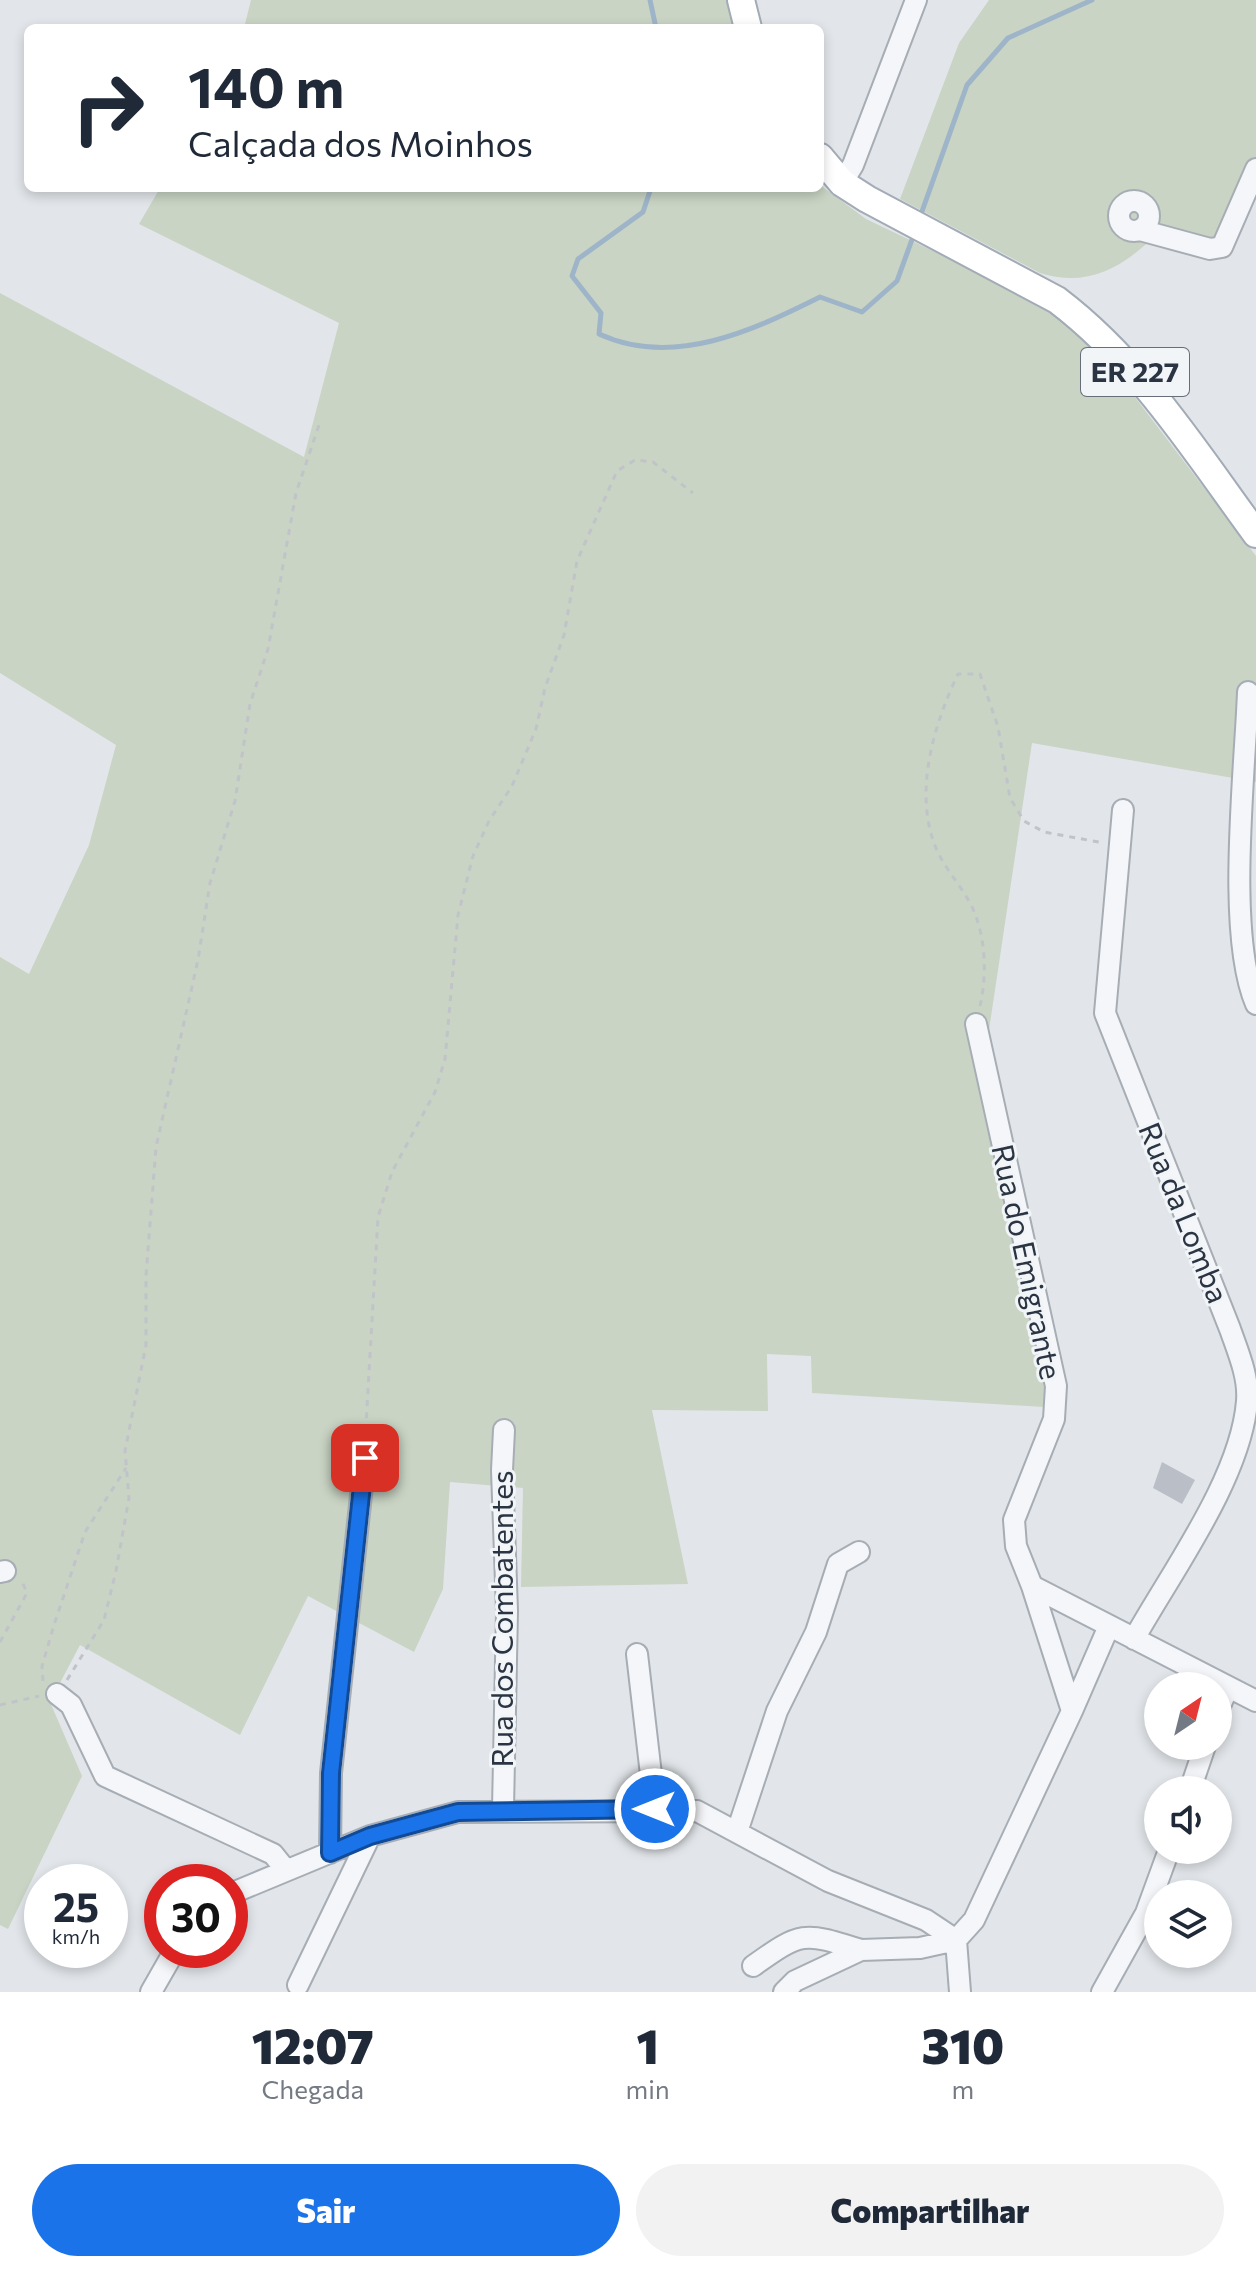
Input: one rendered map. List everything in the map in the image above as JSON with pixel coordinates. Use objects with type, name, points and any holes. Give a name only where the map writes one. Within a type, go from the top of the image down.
[{"type":"main road","points":[[741,0],[747,24]]},
{"type":"main road","name":"ER 227","points":[[824,162],[842,183],[867,199],[1057,300],[1109,344],[1154,395],[1256,534]]},
{"type":"street","points":[[842,183],[853,165],[916,0]]},
{"type":"street","points":[[1140,230],[1210,249],[1222,247],[1256,169]]},
{"type":"street","points":[[1248,692],[1241,864],[1244,964],[1256,1004]]},
{"type":"street","name":"Rua da Lomba","points":[[1123,810],[1105,1013],[1243,1363],[1248,1398],[1241,1440],[1228,1473],[1134,1639]]},
{"type":"street","name":"Rua do Emigrante","points":[[976,1024],[1056,1386],[1054,1419],[1014,1520],[1016,1546],[1072,1711]]},
{"type":"street","name":"Rua dos Combatentes","points":[[503,1809],[507,1611],[502,1470],[504,1430]]},
{"type":"street","points":[[330,1853],[331,1773],[365,1458]]},
{"type":"street","points":[[737,1832],[777,1711],[816,1632],[838,1564],[859,1552]]},
{"type":"street","points":[[1032,1586],[1199,1672]]},
{"type":"street","points":[[753,1966],[791,1939],[820,1937],[861,1950],[920,1948],[956,1940],[974,1920],[1109,1626]]},
{"type":"street","points":[[637,1654],[655,1809]]},
{"type":"street","points":[[1232,1689],[1256,1701]]},
{"type":"street","points":[[51,1695],[71,1705],[105,1776],[273,1854],[285,1869]]},
{"type":"street","points":[[248,1886],[370,1836],[458,1812],[503,1809],[697,1811],[828,1881],[926,1920],[956,1940]]},
{"type":"street","points":[[298,1985],[370,1836]]},
{"type":"street","points":[[1102,1992],[1146,1913],[1164,1864]]},
{"type":"street","points":[[956,1940],[960,1992]]},
{"type":"street","points":[[784,1992],[795,1981],[861,1950]]},
{"type":"street","points":[[151,1992],[165,1968]]},
{"type":"path","points":[[0,1705],[24,1697],[51,1695],[95,1639],[104,1620],[129,1498],[125,1451],[146,1345],[146,1276],[156,1147],[198,960],[210,883],[235,801],[250,704],[268,649],[296,493],[320,422]]},
{"type":"path","points":[[365,1458],[378,1217],[392,1172],[435,1092],[445,1059],[458,915],[473,856],[489,821],[512,786],[536,729],[545,688],[564,635],[577,561],[617,471],[635,460],[653,462],[693,493]]},
{"type":"path","points":[[976,1024],[985,961],[973,910],[933,840],[926,792],[939,712],[958,674],[980,674],[998,727],[1010,798],[1024,821],[1054,835],[1120,844]]},
{"type":"path","points":[[51,1695],[42,1666],[85,1532],[126,1468]]},
{"type":"path","points":[[0,1642],[27,1593],[19,1575],[2,1572]]},
{"type":"green space","points":[[251,0],[735,0],[737,24],[245,24]]},
{"type":"green space","points":[[989,0],[1256,0],[1256,158],[1219,235],[1207,241],[1160,231],[1134,254],[1106,271],[1075,278],[1058,277],[1040,273],[900,199],[959,43]]},
{"type":"green space","points":[[824,188],[866,219],[1023,294],[1063,321],[1118,375],[1256,556],[1256,782],[1032,743],[989,1030],[1056,1349],[1060,1408],[812,1393],[811,1356],[767,1354],[768,1411],[652,1410],[688,1584],[521,1587],[523,1488],[450,1482],[443,1589],[414,1652],[308,1596],[240,1735],[80,1645],[50,1702],[82,1776],[39,1864],[24,1864],[24,1896],[8,1929],[0,1925],[0,957],[29,974],[89,845],[116,745],[0,673],[0,293],[304,457],[339,323],[139,224],[158,192],[824,192]]},
{"type":"building","points":[[1162,1462],[1195,1480],[1182,1504],[1153,1488]]},
{"type":"waterway","points":[[650,0],[655,24]]},
{"type":"waterway","points":[[920,217],[967,85],[1008,38],[1092,0]]},
{"type":"waterway","points":[[650,192],[643,212],[578,259],[572,276],[601,313],[599,334],[627,344],[684,346],[712,341],[740,333],[820,297],[862,312],[897,281],[914,234]]},
{"type":"route","points":[[365,1458],[331,1773],[330,1853],[370,1836],[458,1812],[655,1809]]}]
